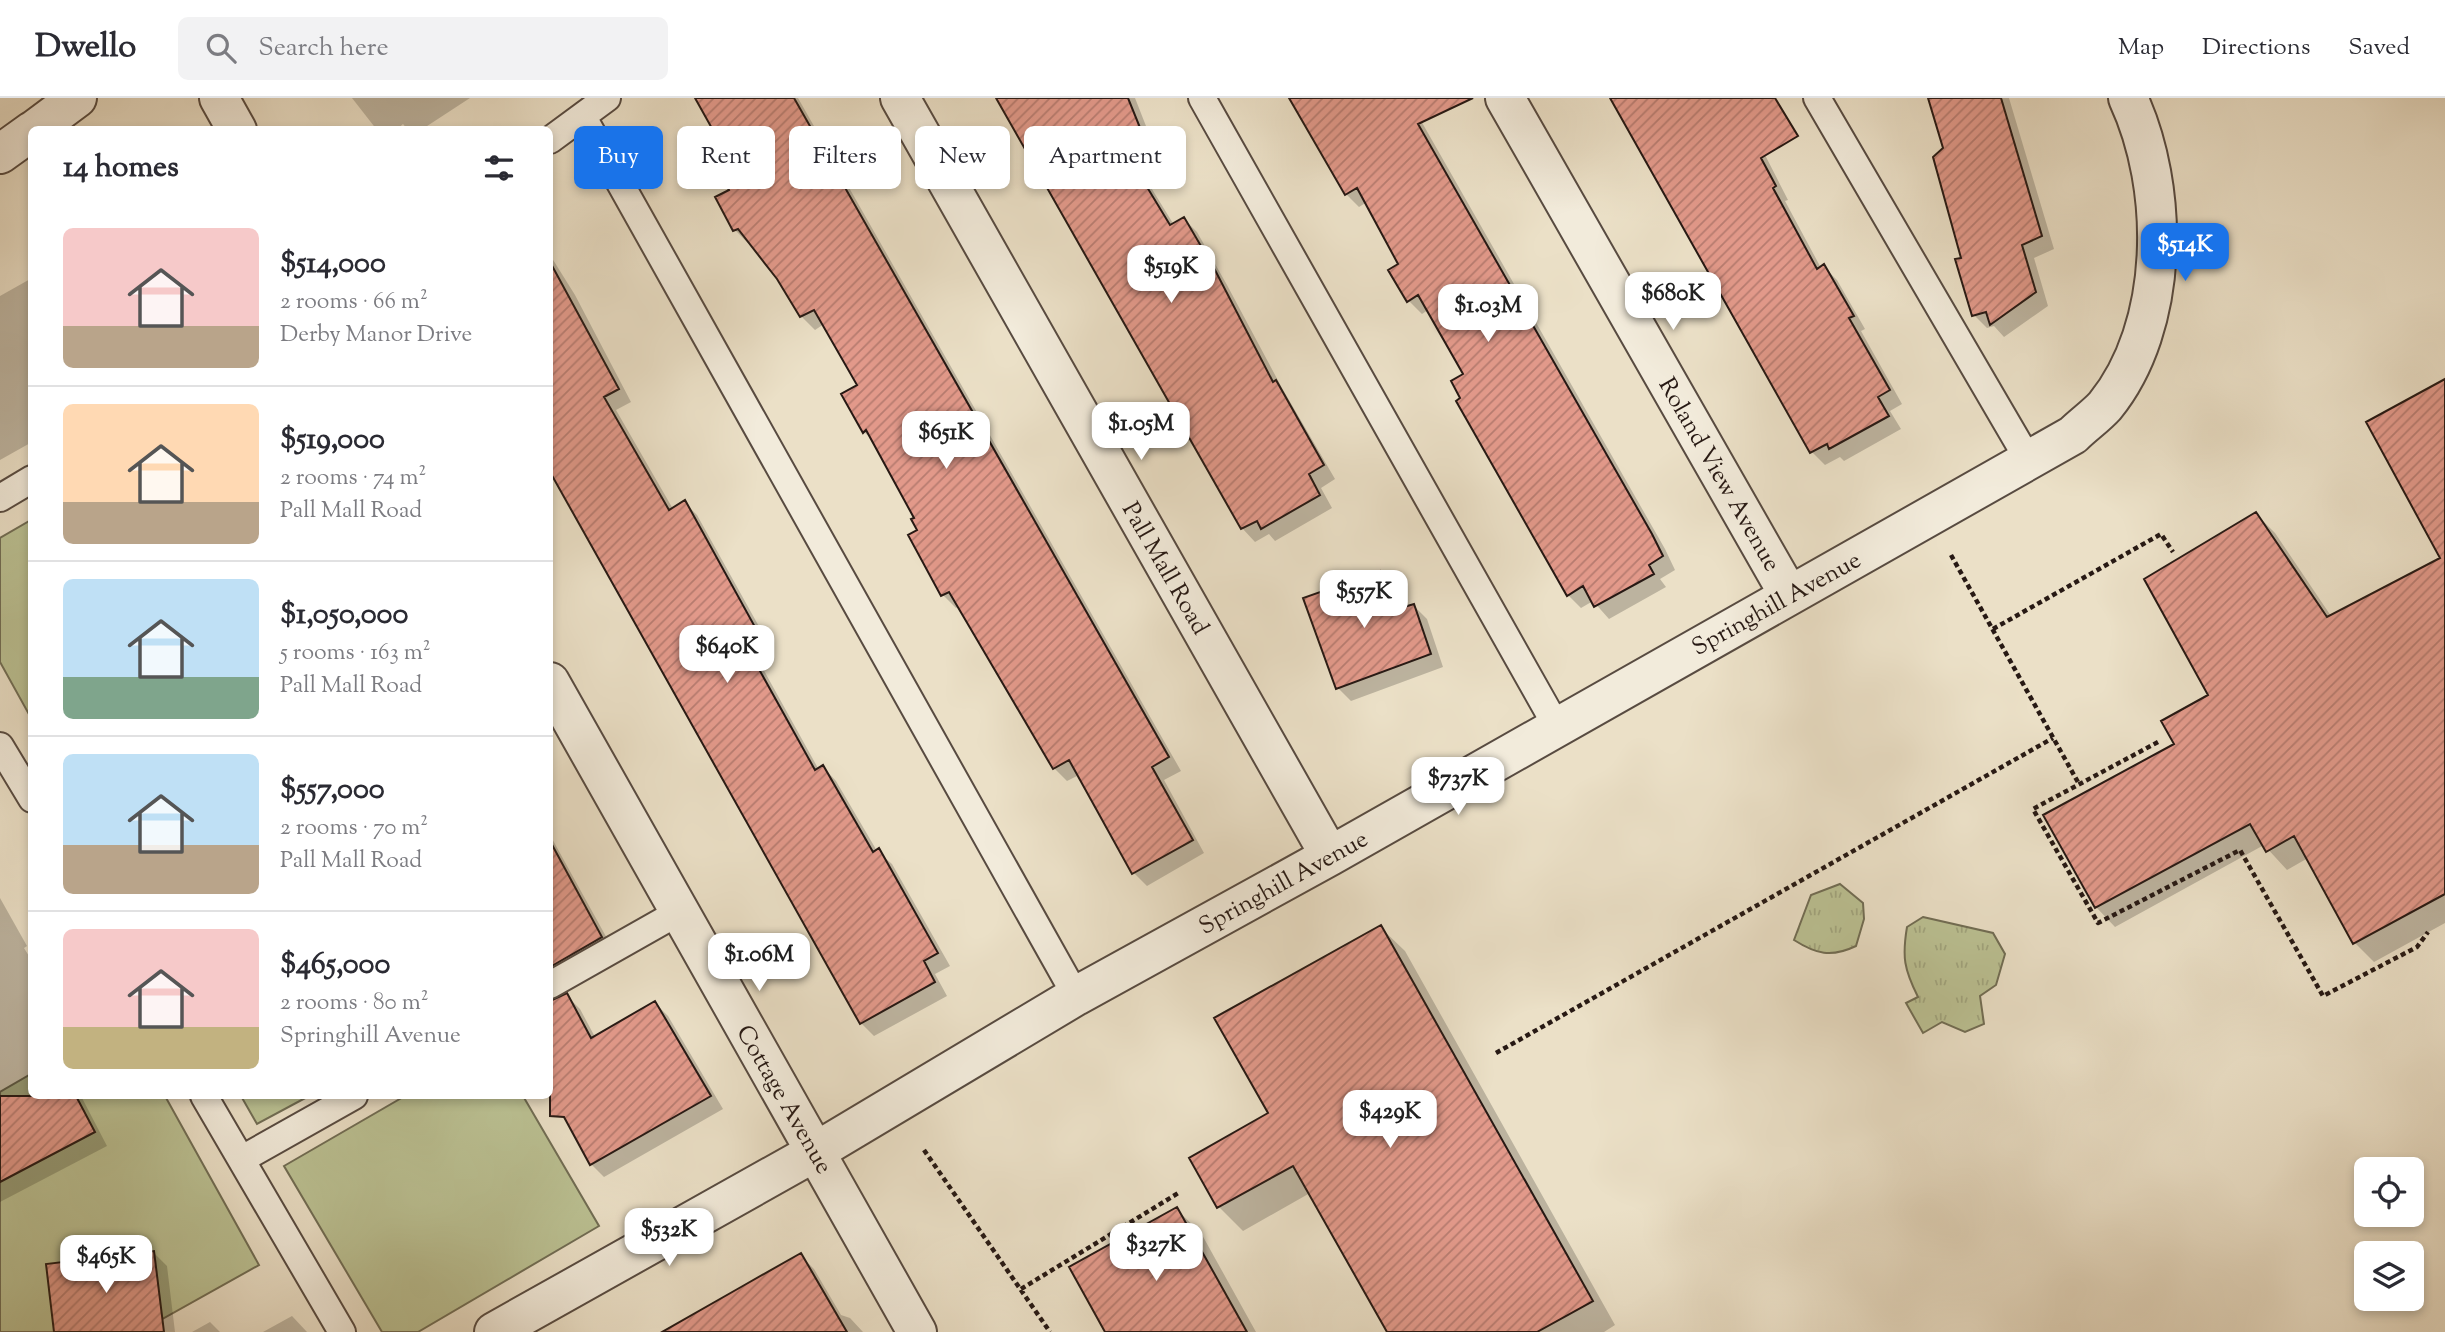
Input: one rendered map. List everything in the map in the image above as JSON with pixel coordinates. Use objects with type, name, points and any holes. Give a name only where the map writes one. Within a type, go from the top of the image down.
[{"type":"street","points":[[38,126],[77,98]]},
{"type":"street","points":[[219,98],[235,126]]},
{"type":"street","name":"Pall Mall Road","points":[[900,98],[1330,856]]},
{"type":"street","name":"Roland View Avenue","points":[[1504,98],[1789,595]]},
{"type":"street","name":"Springhill Avenue","points":[[494,1332],[815,1152],[1076,996],[1330,856],[2073,435],[2104,406],[2129,367],[2146,325],[2155,280],[2156,226],[2149,166],[2128,98]]},
{"type":"street","points":[[0,154],[28,134]]},
{"type":"street","name":"Cottage Avenue","points":[[553,687],[917,1332]]},
{"type":"lane","points":[[553,139],[607,98]]},
{"type":"lane","points":[[1202,98],[1557,727]]},
{"type":"lane","points":[[1817,98],[2029,461]]},
{"type":"lane","points":[[583,117],[1076,996]]},
{"type":"lane","points":[[0,498],[28,481]]},
{"type":"lane","points":[[0,746],[28,792]]},
{"type":"lane","points":[[553,983],[679,912]]},
{"type":"lane","points":[[206,1099],[342,1332]]},
{"type":"lane","points":[[242,1159],[349,1099]]},
{"type":"path","points":[[1993,629],[2161,534],[2173,552]]},
{"type":"path","points":[[1951,555],[2079,784]]},
{"type":"path","points":[[1496,1053],[2053,738]]},
{"type":"path","points":[[2158,741],[2033,809],[2098,923],[2240,850],[2322,996],[2417,947],[2428,932]]},
{"type":"path","points":[[924,1150],[1050,1332]]},
{"type":"path","points":[[1021,1289],[1180,1192]]},
{"type":"green space","points":[[28,522],[28,713],[0,662],[0,538]]},
{"type":"green space","points":[[1840,884],[1863,903],[1864,919],[1856,946],[1839,952],[1824,953],[1809,949],[1794,940],[1811,895]]},
{"type":"green space","points":[[1923,917],[1993,933],[2005,954],[1996,985],[1980,996],[1984,1024],[1965,1032],[1942,1022],[1923,1033],[1906,1003],[1918,997],[1907,970],[1905,947],[1907,927]]},
{"type":"green space","points":[[28,1076],[28,1099],[167,1099],[259,1265],[139,1332],[0,1332],[0,1092]]},
{"type":"green space","points":[[243,1099],[303,1099],[257,1124]]},
{"type":"green space","points":[[400,1099],[525,1099],[599,1226],[418,1332],[382,1332],[284,1166]]},
{"type":"building","points":[[695,98],[794,98],[810,126],[789,126],[789,189],[846,189],[1169,757],[1152,767],[1193,840],[1132,874],[1069,760],[1053,769],[949,592],[941,596],[908,535],[917,530],[911,519],[914,518],[866,430],[863,433],[841,394],[857,385],[814,310],[800,317],[777,279],[738,229],[733,231],[715,197],[728,189],[775,189],[775,126],[711,126]]},
{"type":"building","points":[[996,98],[1128,98],[1139,126],[1024,126],[1024,147]]},
{"type":"building","points":[[1289,98],[1473,98],[1418,124],[1652,534],[1663,556],[1649,565],[1654,574],[1594,607],[1583,586],[1567,596],[1456,401],[1460,398],[1451,381],[1463,374],[1418,295],[1407,302],[1388,270],[1398,264],[1357,188],[1345,195]]},
{"type":"building","points":[[1610,98],[1775,98],[1798,136],[1761,158],[1776,186],[1773,188],[1817,269],[1824,264],[1854,316],[1849,318],[1890,390],[1878,397],[1889,416],[1829,449],[1827,444],[1810,453]]},
{"type":"building","points":[[1928,98],[2001,98],[2042,236],[2022,245],[2036,292],[1990,325],[1986,312],[1972,316],[1955,259],[1961,258],[1933,157],[1943,148]]},
{"type":"building","points":[[1048,189],[1148,189],[1170,225],[1184,217],[1215,270],[1273,382],[1276,380],[1324,465],[1309,474],[1320,495],[1261,529],[1257,521],[1241,529]]},
{"type":"building","points":[[553,268],[619,389],[604,397],[669,510],[685,500],[755,627],[740,635],[815,770],[823,765],[873,852],[879,848],[938,953],[924,961],[935,982],[860,1024],[553,477]]},
{"type":"building","points":[[2445,379],[2445,894],[2353,944],[2294,836],[2266,852],[2250,824],[2095,908],[2043,815],[2174,744],[2161,721],[2208,695],[2144,579],[2256,512],[2327,617],[2440,558],[2366,422]]},
{"type":"building","points":[[1380,571],[1394,610],[1414,604],[1431,654],[1336,689],[1303,598]]},
{"type":"building","points":[[553,847],[602,937],[553,965]]},
{"type":"building","points":[[1381,925],[1593,1301],[1537,1332],[1387,1332],[1293,1166],[1217,1208],[1189,1158],[1268,1113],[1214,1018]]},
{"type":"building","points":[[567,993],[591,1038],[655,1001],[711,1096],[590,1165],[564,1117],[550,1116],[550,1099],[553,1099],[553,1000]]},
{"type":"building","points":[[0,1096],[78,1099],[95,1132],[0,1182]]},
{"type":"building","points":[[1177,1207],[1247,1332],[1105,1332],[1069,1267]]},
{"type":"building","points":[[154,1251],[164,1332],[54,1332],[46,1264]]},
{"type":"building","points":[[801,1253],[847,1332],[662,1332],[741,1287]]}]
